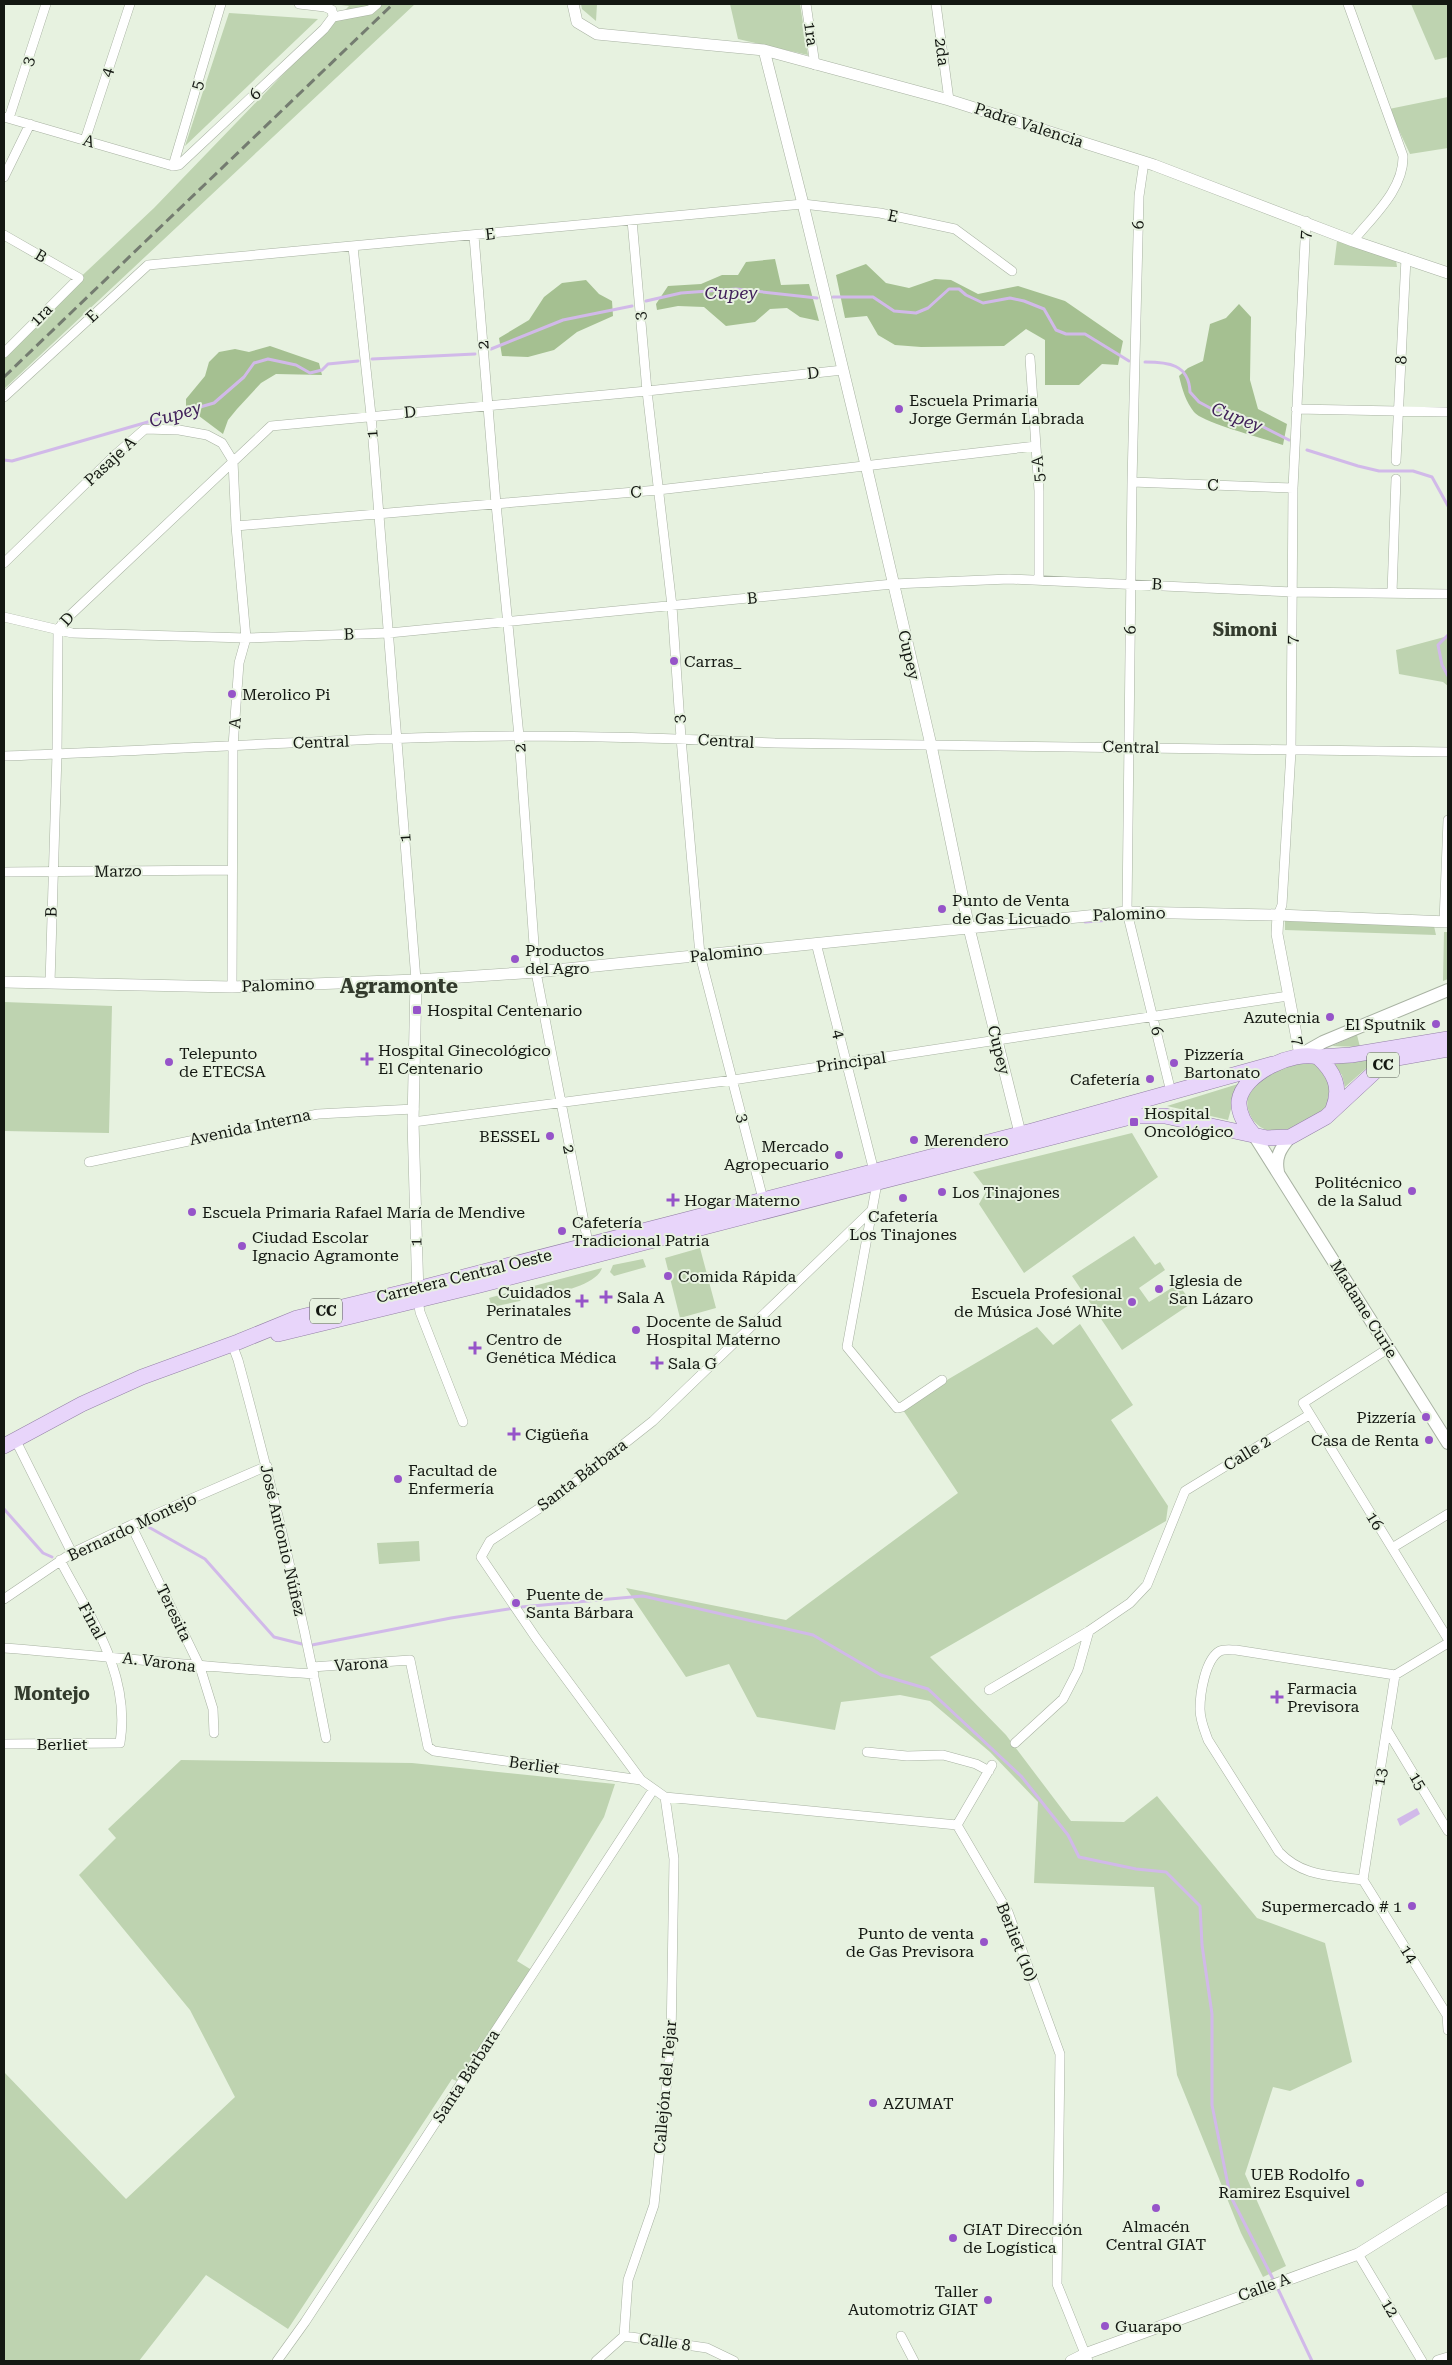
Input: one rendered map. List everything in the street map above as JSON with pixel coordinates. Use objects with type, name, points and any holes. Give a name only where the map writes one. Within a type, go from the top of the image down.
[{"type":"main road","points":[[1300,1055],[1323,1042],[1448,990]]},
{"type":"main road","name":"CC","points":[[1239,1102],[1245,1088],[1253,1078],[1273,1064],[1300,1055],[1318,1057],[1351,1055],[1448,1038]]},
{"type":"main road","name":"CC","points":[[1254,1135],[1267,1138],[1290,1137],[1318,1123],[1382,1065],[1397,1058],[1448,1049]]},
{"type":"main road","points":[[1318,1057],[1327,1065],[1337,1082],[1337,1100],[1333,1109]]},
{"type":"main road","name":"Carretera Central Oeste","points":[[1022,1139],[1171,1092],[1273,1064]]},
{"type":"main road","points":[[1230,1130],[1239,1102]]},
{"type":"main road","points":[[1239,1102],[1240,1114],[1254,1135]]},
{"type":"main road","name":"Carretera Central Oeste","points":[[9,1443],[82,1404],[142,1377],[235,1343],[1022,1139],[1150,1114],[1254,1135]]},
{"type":"main road","name":"Madame Curie","points":[[1254,1135],[1448,1444]]},
{"type":"main road","points":[[1279,1175],[1276,1159],[1281,1148],[1290,1137]]},
{"type":"street","name":"3","points":[[7,118],[46,4]]},
{"type":"street","name":"4","points":[[85,140],[130,4]]},
{"type":"street","name":"5","points":[[174,166],[221,4]]},
{"type":"street","points":[[299,4],[325,7],[332,10],[332,17],[370,10],[377,4]]},
{"type":"street","name":"Padre Valencia","points":[[573,4],[577,22],[597,34],[764,50],[949,100],[1144,162],[1306,221],[1353,241],[1448,273]]},
{"type":"street","name":"1ra","points":[[806,4],[815,65]]},
{"type":"street","name":"2da","points":[[936,4],[949,100]]},
{"type":"street","points":[[1348,4],[1403,156],[1404,171],[1390,196],[1353,241]]},
{"type":"street","name":"6","points":[[174,166],[179,166],[324,29],[332,17]]},
{"type":"street","name":"Cupey","points":[[764,50],[804,204],[866,465],[930,745],[969,928],[1022,1139]]},
{"type":"street","points":[[771,77],[778,64],[795,59]]},
{"type":"street","name":"A","points":[[7,118],[174,166]]},
{"type":"street","points":[[4,177],[30,124]]},
{"type":"street","name":"6","points":[[1144,162],[1138,196],[1132,482],[1127,912],[1171,1092]]},
{"type":"street","name":"E","points":[[4,397],[148,265],[804,204],[880,213],[955,229],[1012,272]]},
{"type":"street","name":"3","points":[[632,220],[647,391],[672,606],[680,738],[700,955],[765,1206]]},
{"type":"street","name":"7","points":[[1300,1055],[1277,934],[1278,915],[1282,905],[1291,751],[1293,488],[1306,221]]},
{"type":"street","name":"B","points":[[4,235],[79,278]]},
{"type":"street","name":"2","points":[[474,236],[496,504],[519,736],[536,972],[560,1104],[590,1250]]},
{"type":"street","name":"1","points":[[354,247],[371,416],[416,980],[413,1122],[418,1295],[420,1312],[463,1422]]},
{"type":"street","name":"8","points":[[1396,461],[1406,258]]},
{"type":"street","name":"1ra","points":[[4,353],[79,278]]},
{"type":"street","name":"5-A","points":[[1030,358],[1039,491],[1039,580]]},
{"type":"street","name":"D","points":[[58,630],[64,621],[271,426],[647,391],[843,370]]},
{"type":"street","points":[[1296,409],[1448,412]]},
{"type":"street","name":"Pasaje A","points":[[4,563],[114,455],[145,429],[179,430],[207,435],[222,443],[232,461]]},
{"type":"street","name":"C","points":[[236,526],[658,490],[1036,446]]},
{"type":"street","name":"A","points":[[232,461],[246,638],[239,663],[233,746],[232,987]]},
{"type":"street","points":[[1392,593],[1396,479]]},
{"type":"street","name":"C","points":[[1132,482],[1293,488]]},
{"type":"street","name":"B","points":[[4,617],[58,630],[95,634],[246,638],[389,633],[893,584],[1009,579],[1131,583],[1293,592],[1448,594]]},
{"type":"street","name":"B","points":[[50,983],[57,754],[58,630]]},
{"type":"street","name":"Central","points":[[4,756],[398,739],[519,736],[680,738],[775,743],[1448,752]]},
{"type":"street","points":[[1446,922],[1448,820]]},
{"type":"street","name":"Marzo","points":[[4,872],[231,870]]},
{"type":"street","name":"Palomino","points":[[4,982],[232,987],[416,980],[536,972],[1127,912],[1278,915],[1446,922]]},
{"type":"street","name":"4","points":[[816,943],[876,1176]]},
{"type":"street","name":"Principal","points":[[413,1122],[733,1080],[1288,996]]},
{"type":"street","name":"Avenida Interna","points":[[90,1162],[318,1114],[414,1109]]},
{"type":"street","points":[[876,1176],[847,1347],[897,1408],[902,1407],[942,1380]]},
{"type":"street","name":"Santa Bárbara","points":[[665,1797],[641,1780],[526,1624],[482,1557],[490,1541],[558,1496],[653,1421],[871,1211]]},
{"type":"street","name":"José Antonio Núñez","points":[[235,1343],[267,1466],[326,1738]]},
{"type":"street","name":"16","points":[[1389,1348],[1303,1403],[1448,1639]]},
{"type":"street","name":"Calle 2","points":[[1089,1631],[1130,1603],[1147,1585],[1185,1491],[1309,1415]]},
{"type":"street","points":[[9,1443],[72,1553]]},
{"type":"street","name":"Bernardo Montejo","points":[[4,1599],[72,1553],[131,1525],[267,1466]]},
{"type":"street","points":[[1392,1548],[1448,1514]]},
{"type":"street","name":"Teresita","points":[[131,1525],[200,1667],[214,1709],[214,1733]]},
{"type":"street","name":"Final","points":[[60,1560],[111,1657],[123,1707],[120,1744]]},
{"type":"street","points":[[989,1690],[1089,1631]]},
{"type":"street","points":[[1015,1743],[1063,1699],[1078,1670],[1089,1631]]},
{"type":"street","points":[[1363,1880],[1308,1872],[1291,1865],[1278,1852],[1208,1740],[1202,1724],[1200,1708],[1204,1682],[1211,1659],[1220,1651],[1236,1650],[1395,1675],[1448,1642]]},
{"type":"street","name":"A. Varona","points":[[4,1648],[200,1667],[313,1671]]},
{"type":"street","name":"Varona","points":[[313,1671],[410,1660],[428,1747]]},
{"type":"street","name":"13","points":[[1363,1880],[1395,1675]]},
{"type":"street","name":"15","points":[[1387,1730],[1448,1831]]},
{"type":"street","name":"Berliet","points":[[4,1744],[120,1744]]},
{"type":"street","name":"Berliet","points":[[428,1747],[434,1751],[641,1780]]},
{"type":"street","points":[[665,1797],[957,1826],[991,1768],[943,1755],[907,1756],[867,1752]]},
{"type":"street","name":"Santa Bárbara","points":[[277,2361],[310,2314],[653,1790]]},
{"type":"street","name":"Callejón del Tejar","points":[[624,2336],[628,2280],[654,2205],[671,2041],[674,1858],[665,1797]]},
{"type":"street","name":"Berliet (10)","points":[[957,1826],[1008,1912],[1060,2054],[1057,2284],[1086,2358]]},
{"type":"street","name":"14","points":[[1363,1880],[1448,2015],[1448,2030]]},
{"type":"street","name":"Calle A","points":[[1071,2361],[1086,2358],[1358,2254],[1448,2198]]},
{"type":"street","name":"12","points":[[1358,2254],[1422,2361]]},
{"type":"street","points":[[596,2361],[624,2336]]},
{"type":"street","name":"Calle 8","points":[[624,2336],[708,2348],[734,2361]]},
{"type":"street","points":[[901,2336],[914,2361]]},
{"type":"street","points":[[1438,2361],[1448,2358]]},
{"type":"green space","points":[[333,4],[415,4],[4,389],[4,349],[154,208],[349,6]]},
{"type":"green space","points":[[581,4],[597,4],[596,21],[582,9]]},
{"type":"green space","points":[[730,4],[800,4],[808,55],[738,39]]},
{"type":"green space","points":[[1411,4],[1448,4],[1448,57],[1435,60]]},
{"type":"green space","points":[[229,13],[318,19],[185,146]]},
{"type":"green space","points":[[1448,97],[1448,148],[1410,154],[1389,109]]},
{"type":"green space","points":[[1337,241],[1396,260],[1397,267],[1334,265]]},
{"type":"green space","points":[[775,259],[781,285],[809,284],[819,321],[800,317],[787,308],[770,309],[755,322],[726,326],[704,307],[678,306],[657,310],[656,304],[668,286],[701,284],[722,275],[738,275],[746,262]]},
{"type":"green space","points":[[866,264],[886,283],[909,288],[935,279],[951,280],[978,294],[1018,286],[1065,301],[1123,341],[1118,365],[1102,364],[1079,385],[1045,385],[1045,340],[1026,329],[1004,346],[921,347],[895,345],[878,335],[867,316],[845,318],[836,275]]},
{"type":"green space","points":[[586,280],[599,294],[612,301],[613,316],[577,332],[554,350],[528,357],[502,356],[499,338],[529,320],[544,297],[562,283]]},
{"type":"green space","points":[[1239,304],[1251,317],[1250,380],[1258,409],[1287,424],[1283,445],[1209,421],[1194,412],[1183,390],[1179,376],[1188,368],[1203,361],[1210,324],[1226,318]]},
{"type":"green space","points":[[270,346],[319,363],[322,375],[276,374],[261,383],[237,409],[228,420],[223,434],[199,416],[186,414],[186,399],[205,376],[209,362],[219,352],[235,349],[249,352]]},
{"type":"green space","points":[[1448,636],[1448,686],[1443,682],[1399,674],[1396,650]]},
{"type":"green space","points":[[1285,921],[1434,926],[1436,935],[1285,930]]},
{"type":"green space","points":[[1444,932],[1448,932],[1448,979],[1443,981]]},
{"type":"green space","points":[[4,1002],[112,1006],[109,1133],[4,1131]]},
{"type":"green space","points":[[1357,1035],[1360,1047],[1332,1046]]},
{"type":"green space","points":[[1379,1057],[1345,1087],[1342,1075],[1333,1063]]},
{"type":"green space","points":[[1301,1061],[1319,1065],[1333,1084],[1326,1109],[1287,1130],[1270,1131],[1262,1128],[1250,1114],[1248,1096],[1252,1088],[1268,1074]]},
{"type":"green space","points":[[1238,1084],[1228,1120],[1167,1106]]},
{"type":"green space","points":[[1132,1133],[1158,1177],[1024,1273],[979,1204],[987,1190],[973,1172]]},
{"type":"green space","points":[[1134,1236],[1155,1265],[1160,1262],[1165,1270],[1139,1288],[1149,1302],[1178,1284],[1192,1303],[1122,1350],[1072,1276]]},
{"type":"green space","points":[[700,1248],[716,1308],[680,1318],[665,1258]]},
{"type":"green space","points":[[643,1259],[646,1267],[614,1276],[610,1272],[613,1265]]},
{"type":"green space","points":[[602,1268],[593,1279],[569,1289],[545,1293],[530,1287]]},
{"type":"green space","points":[[520,1289],[523,1297],[520,1301],[492,1307],[489,1298]]},
{"type":"green space","points":[[1080,1324],[1133,1405],[1111,1420],[1168,1506],[1166,1521],[930,1657],[1006,1735],[1071,1821],[1124,1822],[1157,1796],[1257,1918],[1325,1943],[1352,2062],[1290,2091],[1273,2087],[1245,2174],[1286,2266],[1263,2277],[1241,2233],[1177,2075],[1154,1887],[1034,1883],[1038,1802],[990,1752],[930,1701],[900,1695],[841,1702],[835,1730],[757,1717],[729,1664],[686,1677],[626,1588],[786,1620],[958,1493],[901,1407],[1037,1327],[1053,1345]]},
{"type":"green space","points":[[419,1541],[420,1561],[379,1564],[377,1543]]},
{"type":"green space","points":[[181,1760],[412,1763],[615,1784],[604,1817],[517,1961],[535,1972],[465,2085],[452,2079],[288,2329],[206,2275],[139,2361],[4,2361],[4,2072],[126,2199],[235,2097],[190,2010],[79,1875],[116,1838],[108,1829]]},
{"type":"shaded area","points":[[1417,1808],[1420,1814],[1400,1826],[1397,1819]]},
{"type":"waterway","name":"Cupey","points":[[646,301],[681,293],[736,289],[817,298]]},
{"type":"waterway","name":"Cupey","points":[[833,297],[873,297],[894,311],[916,313],[928,308],[949,289],[959,289],[966,295],[983,303],[1010,298],[1024,301],[1044,309],[1056,330],[1066,334],[1085,334],[1129,361]]},
{"type":"waterway","name":"Cupey","points":[[491,349],[563,320],[632,306]]},
{"type":"waterway","name":"Cupey","points":[[372,359],[475,354]]},
{"type":"waterway","name":"Cupey","points":[[4,460],[12,461],[214,403],[244,377],[254,363],[268,359],[296,365],[310,373],[322,370],[328,364],[358,361]]},
{"type":"waterway","name":"Cupey","points":[[1145,362],[1176,366],[1186,376],[1190,392],[1199,402],[1212,409],[1236,413],[1289,440]]},
{"type":"waterway","name":"Cupey","points":[[1307,450],[1379,471],[1413,471],[1432,477],[1448,506]]},
{"type":"waterway","name":"Cupey","points":[[1448,635],[1438,645],[1442,665],[1448,676]]},
{"type":"waterway","points":[[1085,922],[1123,919]]},
{"type":"waterway","points":[[4,1509],[43,1553],[52,1557]]},
{"type":"waterway","points":[[145,1525],[205,1559],[274,1637],[302,1644]]},
{"type":"waterway","points":[[312,1645],[451,1618],[521,1607],[643,1596],[813,1635],[881,1675],[928,1689],[1021,1776],[1068,1835],[1079,1857],[1136,1869],[1166,1872],[1200,1906],[1202,1945],[1212,2014],[1212,2105],[1230,2195],[1273,2279]]},
{"type":"waterway","points":[[1277,2287],[1312,2361]]},
{"type":"railway","points":[[4,377],[393,4]]},
{"type":"place","name":"Escuela Primaria Jorge Germán Labrada","points":[[899,409]]},
{"type":"place","name":"Carras_","points":[[674,661]]},
{"type":"place","name":"Merolico Pi","points":[[232,694]]},
{"type":"place","name":"Punto de Venta de Gas Licuado","points":[[942,909]]},
{"type":"place","name":"Productos del Agro","points":[[515,959]]},
{"type":"place","name":"Hospital Centenario","points":[[417,1010]]},
{"type":"place","name":"Azutecnia","points":[[1330,1017]]},
{"type":"place","name":"El Sputnik","points":[[1436,1024]]},
{"type":"place","name":"Hospital Ginecológico El Centenario","points":[[367,1059]]},
{"type":"place","name":"Telepunto de ETECSA","points":[[169,1062]]},
{"type":"place","name":"Pizzería Bartonato","points":[[1174,1063]]},
{"type":"place","name":"Cafetería","points":[[1150,1079]]},
{"type":"place","name":"Hospital Oncológico","points":[[1134,1122]]},
{"type":"place","name":"BESSEL","points":[[550,1136]]},
{"type":"place","name":"Merendero","points":[[914,1140]]},
{"type":"place","name":"Mercado Agropecuario","points":[[839,1155]]},
{"type":"place","name":"Politécnico de la Salud","points":[[1412,1191]]},
{"type":"place","name":"Los Tinajones","points":[[942,1192]]},
{"type":"place","name":"Cafetería Los Tinajones","points":[[903,1198]]},
{"type":"place","name":"Hogar Materno","points":[[673,1200]]},
{"type":"place","name":"Escuela Primaria Rafael María de Mendive","points":[[192,1212]]},
{"type":"place","name":"Cafetería Tradicional Patria","points":[[562,1231]]},
{"type":"place","name":"Ciudad Escolar Ignacio Agramonte","points":[[242,1246]]},
{"type":"place","name":"Comida Rápida","points":[[668,1276]]},
{"type":"place","name":"Iglesia de San Lázaro","points":[[1159,1289]]},
{"type":"place","name":"Sala A","points":[[606,1297]]},
{"type":"place","name":"Cuidados Perinatales","points":[[582,1301]]},
{"type":"place","name":"Escuela Profesional de Música José White","points":[[1132,1302]]},
{"type":"place","name":"Docente de Salud Hospital Materno","points":[[636,1330]]},
{"type":"place","name":"Centro de Genética Médica","points":[[475,1348]]},
{"type":"place","name":"Sala G","points":[[657,1363]]},
{"type":"place","name":"Pizzería","points":[[1426,1417]]},
{"type":"place","name":"Cigüeña","points":[[514,1434]]},
{"type":"place","name":"Casa de Renta","points":[[1429,1440]]},
{"type":"place","name":"Facultad de Enfermería","points":[[398,1479]]},
{"type":"place","name":"Puente de Santa Bárbara","points":[[516,1603]]},
{"type":"place","name":"Farmacia Previsora","points":[[1277,1697]]},
{"type":"place","name":"Supermercado # 1","points":[[1412,1906]]},
{"type":"place","name":"Punto de venta de Gas Previsora","points":[[984,1942]]},
{"type":"place","name":"AZUMAT","points":[[873,2103]]},
{"type":"place","name":"UEB Rodolfo Ramirez Esquivel","points":[[1360,2183]]},
{"type":"place","name":"Almacén Central GIAT","points":[[1156,2208]]},
{"type":"place","name":"GIAT Dirección de Logística","points":[[953,2238]]},
{"type":"place","name":"Taller Automotriz GIAT","points":[[988,2300]]},
{"type":"place","name":"Guarapo","points":[[1105,2326]]},
{"type":"district","name":"Simoni","points":[[1245,629]]},
{"type":"district","name":"Agramonte","points":[[399,986]]},
{"type":"district","name":"Montejo","points":[[52,1693]]}]
